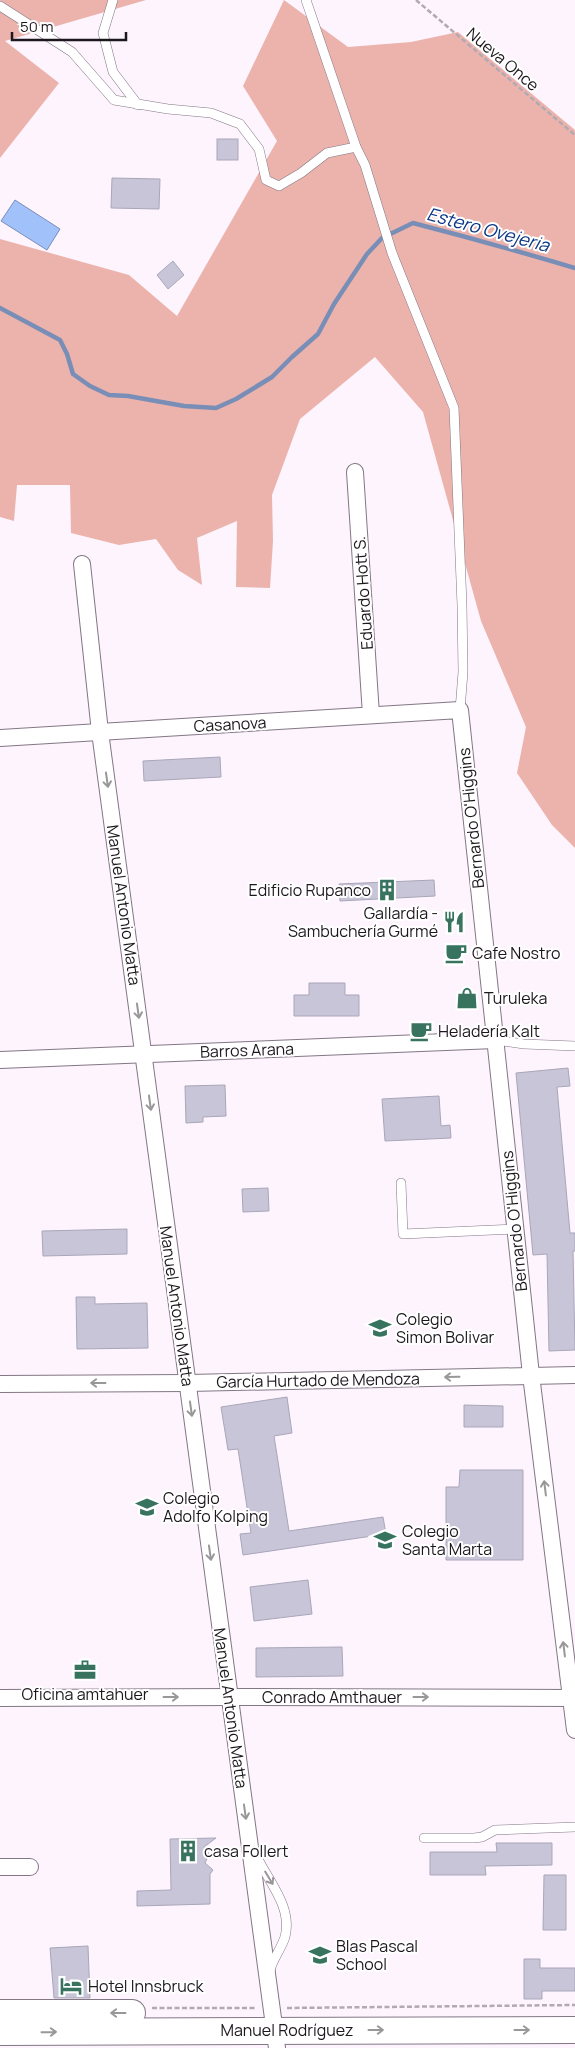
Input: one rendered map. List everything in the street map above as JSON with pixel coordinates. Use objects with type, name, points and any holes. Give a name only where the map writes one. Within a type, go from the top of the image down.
[{"type":"main road","name":"Manuel Rodríguez","points":[[0,2014],[274,2030],[575,2012]]},
{"type":"main road","name":"Manuel Rodríguez","points":[[0,2032],[575,2030]]},
{"type":"street","name":"Eduardo Hott S.","points":[[355,472],[370,715]]},
{"type":"street","name":"Manuel Antonio Matta","points":[[82,564],[100,732],[274,2030]]},
{"type":"street","name":"Casanova","points":[[0,738],[460,710]]},
{"type":"street","name":"Bernardo O'Higgins","points":[[460,710],[531,1375],[575,1730]]},
{"type":"street","name":"Barros Arana","points":[[0,1060],[494,1040]]},
{"type":"street","name":"García Hurtado de Mendoza","points":[[0,1384],[188,1383],[575,1375]]},
{"type":"street","name":"Conrado Amthauer","points":[[0,1698],[230,1696],[572,1698]]},
{"type":"street","points":[[0,1867],[30,1867]]},
{"type":"lane","points":[[113,0],[103,33],[113,72],[138,105]]},
{"type":"lane","points":[[306,0],[356,147],[365,165],[392,253],[454,408],[464,672],[460,710]]},
{"type":"lane","points":[[0,6],[72,52],[114,100],[138,105],[211,113],[240,124],[259,149],[266,180],[279,186],[301,173],[327,152],[356,147]]},
{"type":"lane","points":[[494,1040],[524,1044],[575,1046]]},
{"type":"lane","points":[[401,1183],[403,1234],[515,1229]]},
{"type":"lane","points":[[424,1838],[474,1838],[482,1837],[495,1830],[575,1827]]},
{"type":"lane","points":[[248,1834],[258,1859],[280,1900],[285,1922],[284,1938],[268,1978]]},
{"type":"path","name":"Nueva Once","points":[[416,0],[575,135]]},
{"type":"shaded area","points":[[0,0],[146,0],[5,41],[59,83],[0,158]]},
{"type":"shaded area","points":[[284,0],[348,47],[411,42],[458,32],[575,130],[575,848],[552,825],[517,773],[526,727],[481,621],[423,412],[375,357],[300,419],[272,495],[273,541],[270,588],[236,587],[237,521],[197,538],[202,585],[178,570],[156,539],[119,545],[71,533],[70,485],[17,485],[14,521],[0,517],[0,239],[129,275],[177,316],[277,141],[243,86]]},
{"type":"water","points":[[15,200],[60,229],[47,250],[1,221]]},
{"type":"building","points":[[217,139],[238,139],[238,160],[217,160]]},
{"type":"building","points":[[112,178],[160,179],[159,209],[111,208]]},
{"type":"building","points":[[173,261],[184,275],[168,289],[157,275]]},
{"type":"building","points":[[220,757],[221,777],[144,781],[143,761]]},
{"type":"building","name":"Edificio Rupanco","points":[[434,880],[435,896],[340,901],[339,884]]},
{"type":"building","points":[[309,983],[345,983],[345,995],[359,995],[359,1016],[294,1016],[294,995],[309,995]]},
{"type":"building","points":[[568,1068],[570,1086],[557,1087],[570,1233],[575,1233],[575,1251],[573,1251],[575,1350],[549,1351],[547,1254],[533,1255],[516,1073]]},
{"type":"building","points":[[225,1085],[226,1116],[203,1117],[203,1122],[186,1123],[185,1086]]},
{"type":"building","points":[[439,1096],[441,1126],[450,1125],[451,1138],[385,1141],[382,1099]]},
{"type":"building","points":[[268,1188],[269,1211],[243,1212],[242,1189]]},
{"type":"building","points":[[127,1229],[127,1254],[43,1256],[42,1231]]},
{"type":"building","points":[[76,1297],[95,1297],[95,1304],[147,1303],[148,1348],[77,1349]]},
{"type":"building","points":[[287,1397],[292,1433],[274,1436],[289,1531],[383,1517],[386,1534],[243,1555],[240,1534],[251,1533],[238,1449],[228,1450],[221,1407]]},
{"type":"building","points":[[464,1405],[503,1406],[503,1427],[464,1427]]},
{"type":"building","points":[[460,1470],[523,1470],[523,1560],[446,1560],[446,1487],[459,1487]]},
{"type":"building","points":[[308,1580],[312,1614],[254,1621],[250,1587]]},
{"type":"building","points":[[342,1647],[343,1676],[256,1677],[256,1648]]},
{"type":"building","points":[[216,1838],[204,1847],[209,1854],[205,1863],[213,1870],[210,1874],[210,1904],[137,1906],[137,1891],[171,1890],[170,1839]]},
{"type":"building","points":[[496,1843],[552,1843],[552,1865],[485,1866],[486,1875],[430,1875],[430,1852],[497,1852]]},
{"type":"building","points":[[544,1875],[566,1875],[566,1930],[543,1930]]},
{"type":"building","points":[[88,1946],[90,1998],[54,1998],[50,1948]]},
{"type":"building","points":[[524,1959],[540,1959],[540,1968],[575,1968],[575,1991],[542,1991],[542,1999],[524,1999]]},
{"type":"waterway","name":"Estero Ovejeria","points":[[0,308],[60,340],[67,354],[73,374],[90,386],[109,395],[128,396],[184,406],[216,408],[236,399],[272,377],[318,334],[334,304],[367,254],[382,238],[413,223],[575,268]]},
{"type":"place","name":"Edificio Rupanco","points":[[387,890]]},
{"type":"place","name":"Gallardía - Sambuchería Gurmé","points":[[454,922]]},
{"type":"place","name":"Cafe Nostro","points":[[456,953]]},
{"type":"place","name":"Turuleka","points":[[467,998]]},
{"type":"place","name":"Heladería Kalt","points":[[421,1031]]},
{"type":"place","name":"Colegio Simon Bolivar","points":[[380,1328]]},
{"type":"place","name":"Colegio Adolfo Kolping","points":[[147,1507]]},
{"type":"place","name":"Colegio Santa Marta","points":[[385,1540]]},
{"type":"place","name":"Oficina amtahuer","points":[[85,1670]]},
{"type":"place","name":"casa Follert","points":[[188,1851]]},
{"type":"place","name":"Blas Pascal School","points":[[320,1955]]},
{"type":"place","name":"Hotel Innsbruck","points":[[71,1986]]}]
